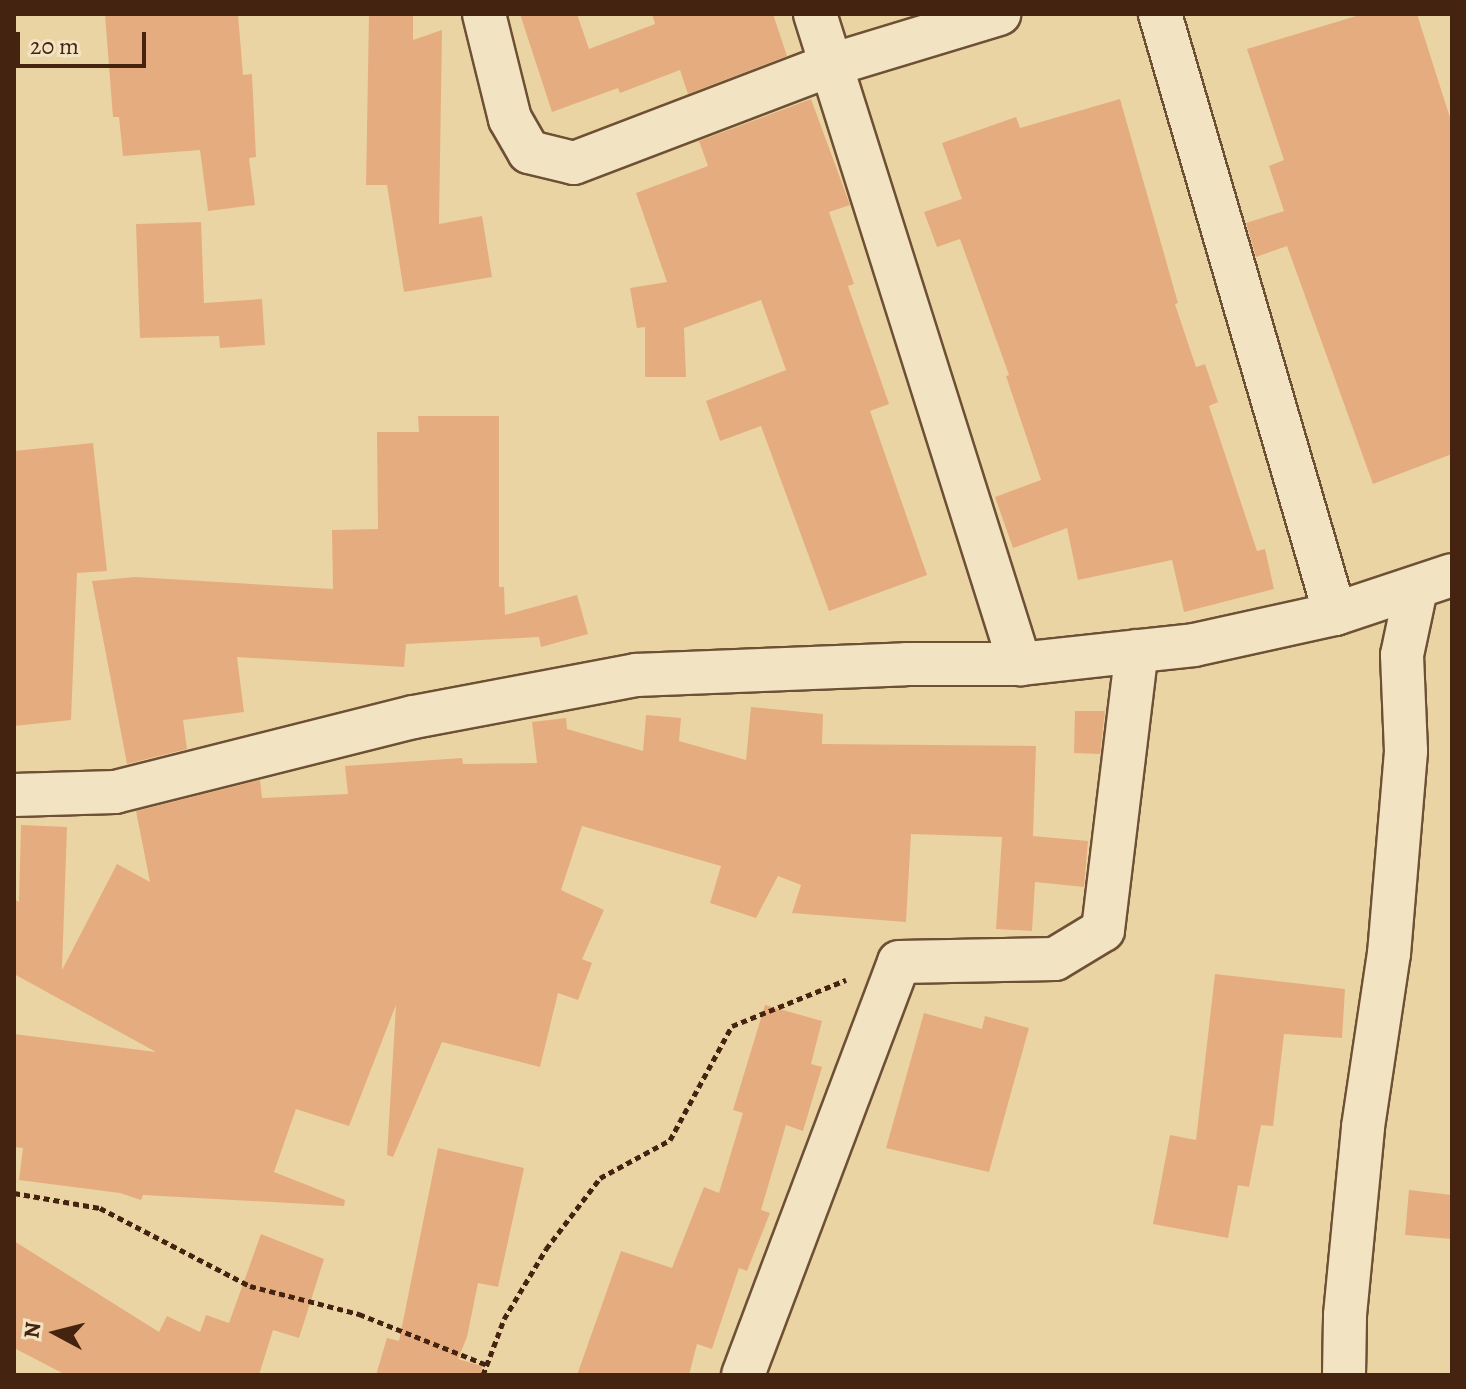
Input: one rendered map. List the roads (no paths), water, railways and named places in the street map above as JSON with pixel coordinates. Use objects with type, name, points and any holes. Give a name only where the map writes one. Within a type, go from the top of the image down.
[{"type":"street","points":[[484,14],[510,119],[529,152],[574,163],[831,65],[999,14]]},
{"type":"street","points":[[815,14],[1020,664]]},
{"type":"street","points":[[1160,14],[1335,614]]},
{"type":"street","points":[[14,795],[115,792],[414,717],[636,675],[906,664],[1020,664],[1194,645],[1335,614],[1434,582]]},
{"type":"street","points":[[1344,1375],[1345,1315],[1363,1127],[1389,954],[1406,751],[1402,655],[1434,582]]},
{"type":"street","points":[[743,1375],[899,962],[1055,959],[1103,930],[1137,651]]}]
